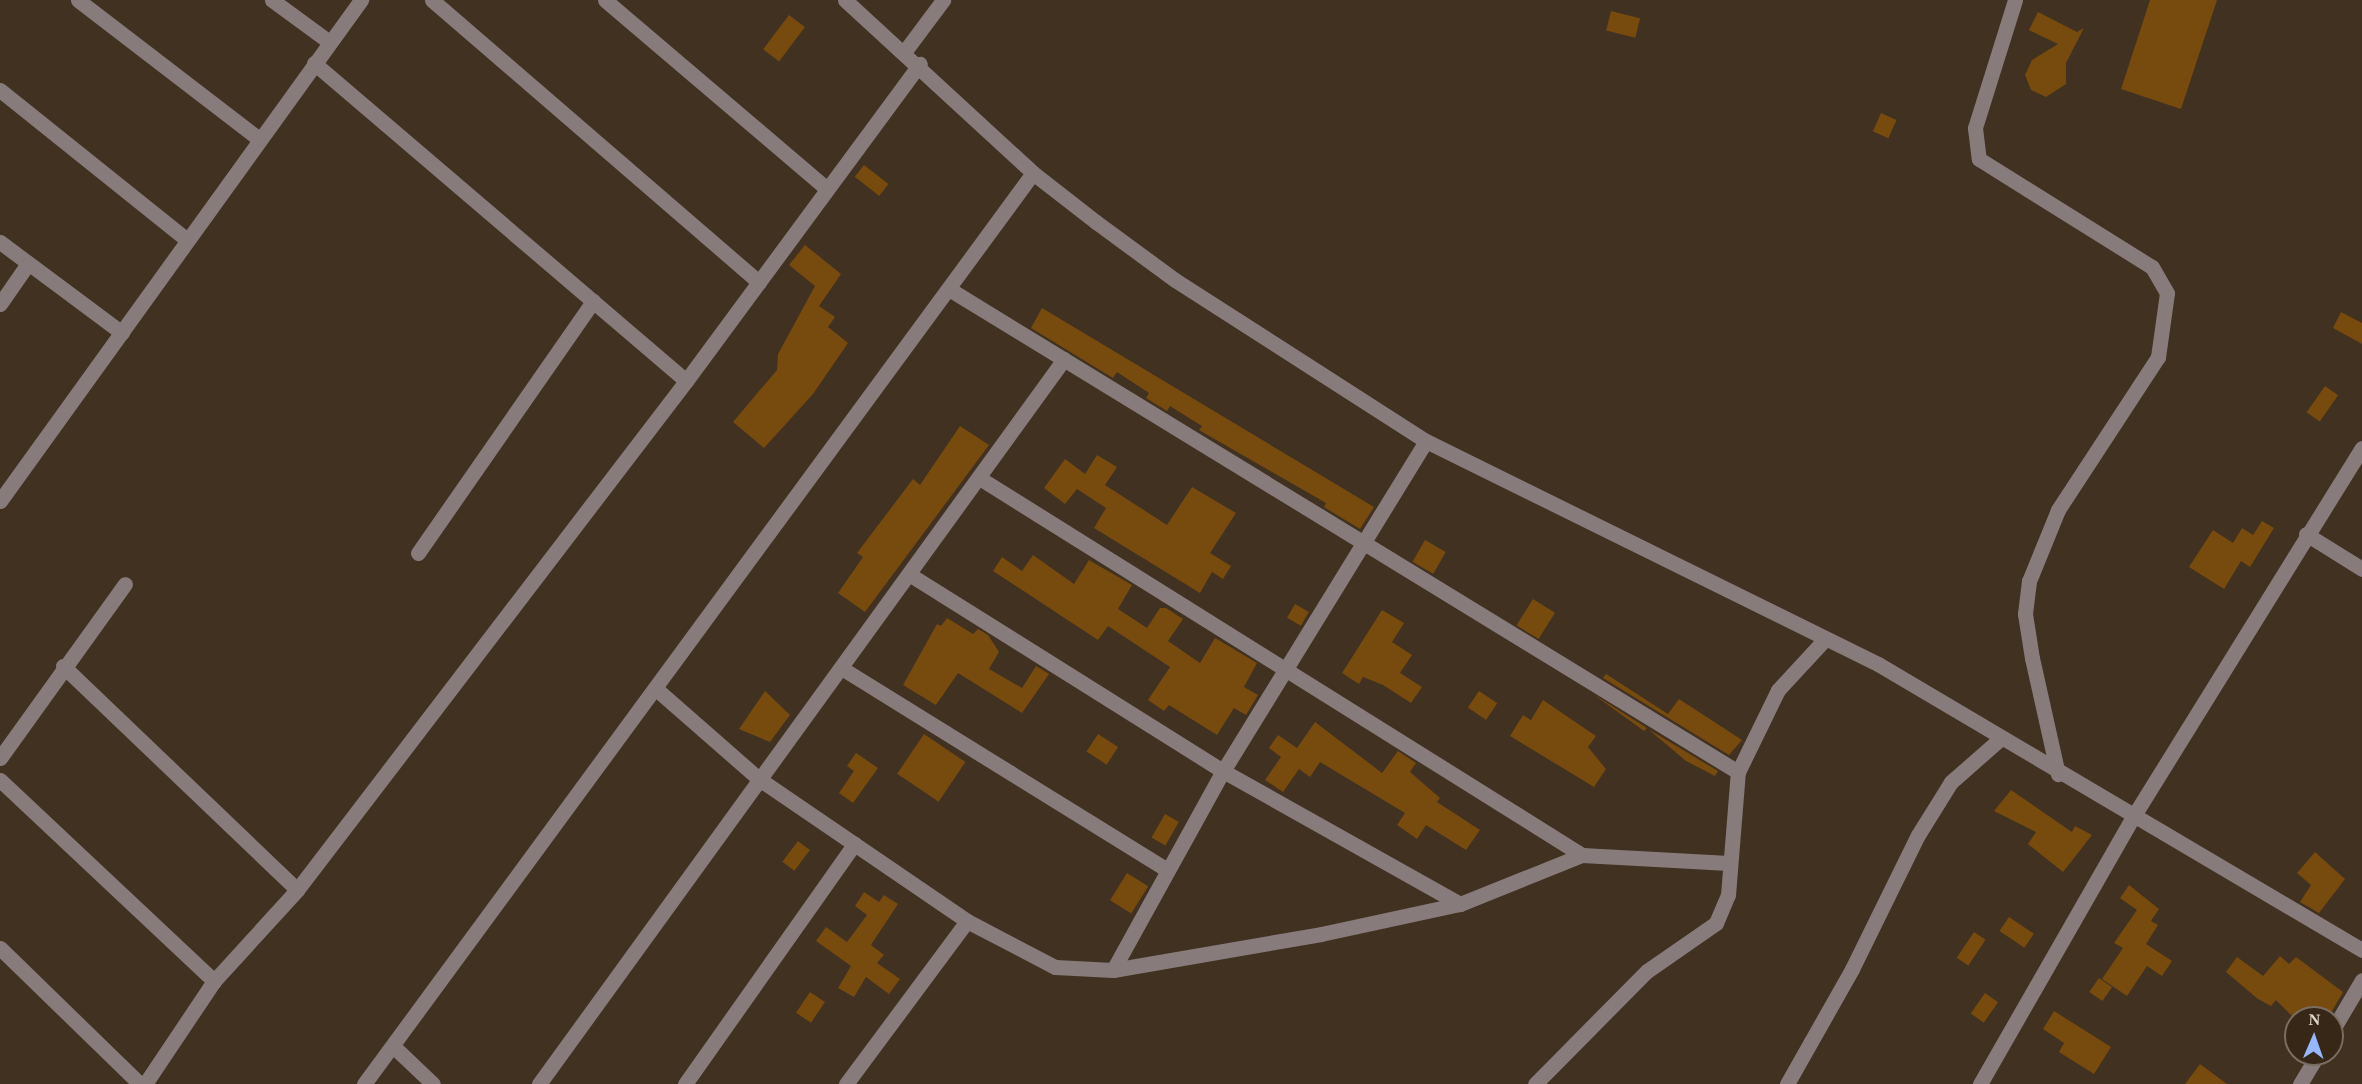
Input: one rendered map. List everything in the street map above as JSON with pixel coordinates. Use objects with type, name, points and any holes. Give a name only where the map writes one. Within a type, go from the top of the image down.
[{"type":"street","points":[[78,0],[258,138]]},
{"type":"street","points":[[272,0],[328,42]]},
{"type":"street","points":[[0,501],[122,333],[258,138],[361,0]]},
{"type":"street","points":[[432,0],[759,282]]},
{"type":"street","points":[[605,0],[826,188]]},
{"type":"street","points":[[845,0],[920,64],[1034,173],[1175,280],[1426,441],[1878,664],[2058,774],[2362,950]]},
{"type":"street","points":[[905,51],[943,0]]},
{"type":"street","points":[[2015,0],[1975,128],[1979,159],[2152,267],[2167,293],[2158,357],[2058,510],[2029,581],[2025,614],[2032,658],[2058,774]]},
{"type":"street","points":[[314,63],[686,381]]},
{"type":"street","points":[[145,1084],[214,981],[297,890],[686,381],[826,188],[920,64]]},
{"type":"street","points":[[0,90],[186,239]]},
{"type":"street","points":[[364,1084],[1034,173]]},
{"type":"street","points":[[0,242],[27,265],[122,333]]},
{"type":"street","points":[[0,304],[27,265]]},
{"type":"street","points":[[949,289],[1738,772]]},
{"type":"street","points":[[418,553],[593,302]]},
{"type":"street","points":[[539,1084],[759,779],[912,576],[1064,359]]},
{"type":"street","points":[[1113,970],[1166,869],[1223,771],[1367,544],[1426,441]]},
{"type":"street","points":[[1980,1084],[2133,817],[2306,534],[2362,447]]},
{"type":"street","points":[[981,479],[1582,855]]},
{"type":"street","points":[[2306,534],[2362,568]]},
{"type":"street","points":[[912,576],[1223,771],[1460,904]]},
{"type":"street","points":[[0,758],[63,666],[125,584]]},
{"type":"street","points":[[1535,1084],[1647,971],[1716,922],[1728,895],[1738,772],[1778,690],[1824,639]]},
{"type":"street","points":[[63,666],[297,890]]},
{"type":"street","points":[[843,669],[1166,869]]},
{"type":"street","points":[[654,688],[759,779],[967,921],[1055,967],[1113,970],[1460,904],[1582,855],[1729,863]]},
{"type":"street","points":[[1787,1084],[1852,969],[1918,835],[1951,782],[2000,739]]},
{"type":"street","points":[[0,780],[214,981]]},
{"type":"street","points":[[685,1084],[854,844]]},
{"type":"street","points":[[846,1084],[967,921]]},
{"type":"street","points":[[0,948],[140,1084]]},
{"type":"street","points":[[2344,1011],[2362,980]]},
{"type":"street","points":[[393,1046],[433,1084]]},
{"type":"street","points":[[2300,1084],[2311,1066]]},
{"type":"building","points":[[2150,0],[2217,0],[2181,109],[2121,89]]},
{"type":"building","points":[[1611,11],[1640,18],[1635,38],[1606,30]]},
{"type":"building","points":[[2038,12],[2077,32],[2084,28],[2066,63],[2066,84],[2046,97],[2031,90],[2025,75],[2032,60],[2058,44],[2029,30]]},
{"type":"building","points":[[789,15],[805,27],[779,61],[763,49]]},
{"type":"building","points":[[1881,113],[1897,120],[1888,138],[1873,131]]},
{"type":"building","points":[[864,165],[888,184],[879,196],[855,177]]},
{"type":"building","points":[[805,245],[841,274],[819,306],[835,317],[828,327],[848,343],[813,394],[764,448],[733,422],[777,370],[778,354],[815,286],[789,265]]},
{"type":"building","points":[[1042,308],[1374,507],[1360,529],[1324,507],[1326,503],[1199,430],[1202,426],[1170,406],[1167,411],[1146,398],[1149,393],[1117,372],[1113,378],[1031,328]]},
{"type":"building","points":[[2341,312],[2362,323],[2362,344],[2333,328]]},
{"type":"building","points":[[2325,386],[2338,395],[2320,421],[2307,412]]},
{"type":"building","points":[[960,426],[989,445],[865,612],[838,593],[863,557],[857,553],[913,479],[920,485]]},
{"type":"building","points":[[1097,455],[1117,467],[1105,485],[1167,525],[1192,487],[1236,513],[1210,553],[1231,566],[1223,579],[1212,572],[1200,593],[1094,528],[1106,508],[1077,489],[1065,504],[1044,488],[1065,459],[1085,474]]},
{"type":"building","points":[[2262,521],[2274,528],[2250,567],[2241,561],[2224,589],[2189,567],[2213,530],[2233,543],[2242,528],[2253,535]]},
{"type":"building","points":[[1425,540],[1446,552],[1433,574],[1412,562]]},
{"type":"building","points":[[1033,555],[1074,584],[1089,560],[1132,585],[1118,609],[1147,628],[1160,608],[1166,608],[1183,619],[1168,641],[1200,663],[1215,638],[1257,663],[1244,687],[1258,695],[1246,715],[1234,708],[1217,735],[1169,705],[1164,711],[1148,700],[1170,667],[1108,626],[1098,640],[993,571],[1002,557],[1022,571]]},
{"type":"building","points":[[1533,599],[1555,613],[1539,639],[1517,625]]},
{"type":"building","points":[[1295,604],[1309,612],[1301,626],[1287,618]]},
{"type":"building","points":[[1382,610],[1404,623],[1392,642],[1412,655],[1400,673],[1422,687],[1411,703],[1383,685],[1363,677],[1359,684],[1342,673]]},
{"type":"building","points":[[947,618],[973,634],[978,629],[988,635],[999,652],[989,669],[1022,688],[1036,666],[1049,674],[1022,713],[958,673],[936,705],[903,685],[937,624],[941,626]]},
{"type":"building","points":[[1606,674],[1668,714],[1679,699],[1742,740],[1729,755],[1603,678]]},
{"type":"building","points":[[765,691],[790,715],[770,742],[739,729]]},
{"type":"building","points":[[1479,691],[1497,703],[1486,720],[1468,708]]},
{"type":"building","points":[[1593,694],[1647,728],[1644,731]]},
{"type":"building","points":[[1543,700],[1596,736],[1588,747],[1606,769],[1594,787],[1510,736],[1523,715],[1531,720]]},
{"type":"building","points":[[1315,722],[1382,773],[1398,751],[1416,763],[1410,772],[1440,798],[1437,802],[1480,830],[1466,850],[1426,825],[1417,839],[1397,825],[1405,813],[1320,762],[1310,777],[1299,769],[1283,792],[1265,780],[1281,757],[1269,748],[1278,735],[1297,748]]},
{"type":"building","points":[[1648,729],[1718,771],[1715,776],[1686,761]]},
{"type":"building","points":[[924,734],[965,762],[939,802],[897,774]]},
{"type":"building","points":[[1098,734],[1118,747],[1107,765],[1087,752]]},
{"type":"building","points":[[856,753],[878,768],[853,803],[839,793],[854,771],[847,766]]},
{"type":"building","points":[[2011,790],[2072,832],[2075,826],[2092,835],[2063,872],[2028,844],[2036,832],[1994,811]]},
{"type":"building","points":[[1165,814],[1179,822],[1165,845],[1152,837]]},
{"type":"building","points":[[798,841],[810,850],[794,871],[782,862]]},
{"type":"building","points":[[2315,852],[2345,879],[2319,913],[2300,902],[2311,885],[2297,873]]},
{"type":"building","points":[[1127,873],[1148,886],[1131,913],[1110,900]]},
{"type":"building","points":[[2129,885],[2159,909],[2151,921],[2158,925],[2146,944],[2172,961],[2162,976],[2147,966],[2127,996],[2102,979],[2123,948],[2114,943],[2137,910],[2120,898]]},
{"type":"building","points":[[864,892],[879,902],[884,895],[898,904],[871,945],[884,955],[877,963],[900,979],[889,994],[866,977],[854,997],[838,988],[851,966],[816,941],[826,927],[847,942],[867,915],[855,906]]},
{"type":"building","points":[[2009,917],[2034,934],[2024,948],[1999,931]]},
{"type":"building","points":[[1974,932],[1986,940],[1968,966],[1957,958]]},
{"type":"building","points":[[2280,956],[2289,964],[2296,957],[2343,992],[2335,1006],[2284,1006],[2284,1008],[2276,1000],[2271,1006],[2258,999],[2226,972],[2237,957],[2263,976]]},
{"type":"building","points":[[2099,978],[2112,987],[2102,1001],[2089,992]]},
{"type":"building","points":[[810,992],[825,1002],[811,1023],[796,1013]]},
{"type":"building","points":[[1985,993],[1998,1002],[1984,1023],[1971,1013]]},
{"type":"building","points":[[2054,1011],[2111,1047],[2094,1074],[2059,1052],[2064,1043],[2043,1029]]},
{"type":"building","points":[[2200,1064],[2227,1084],[2185,1084]]}]
